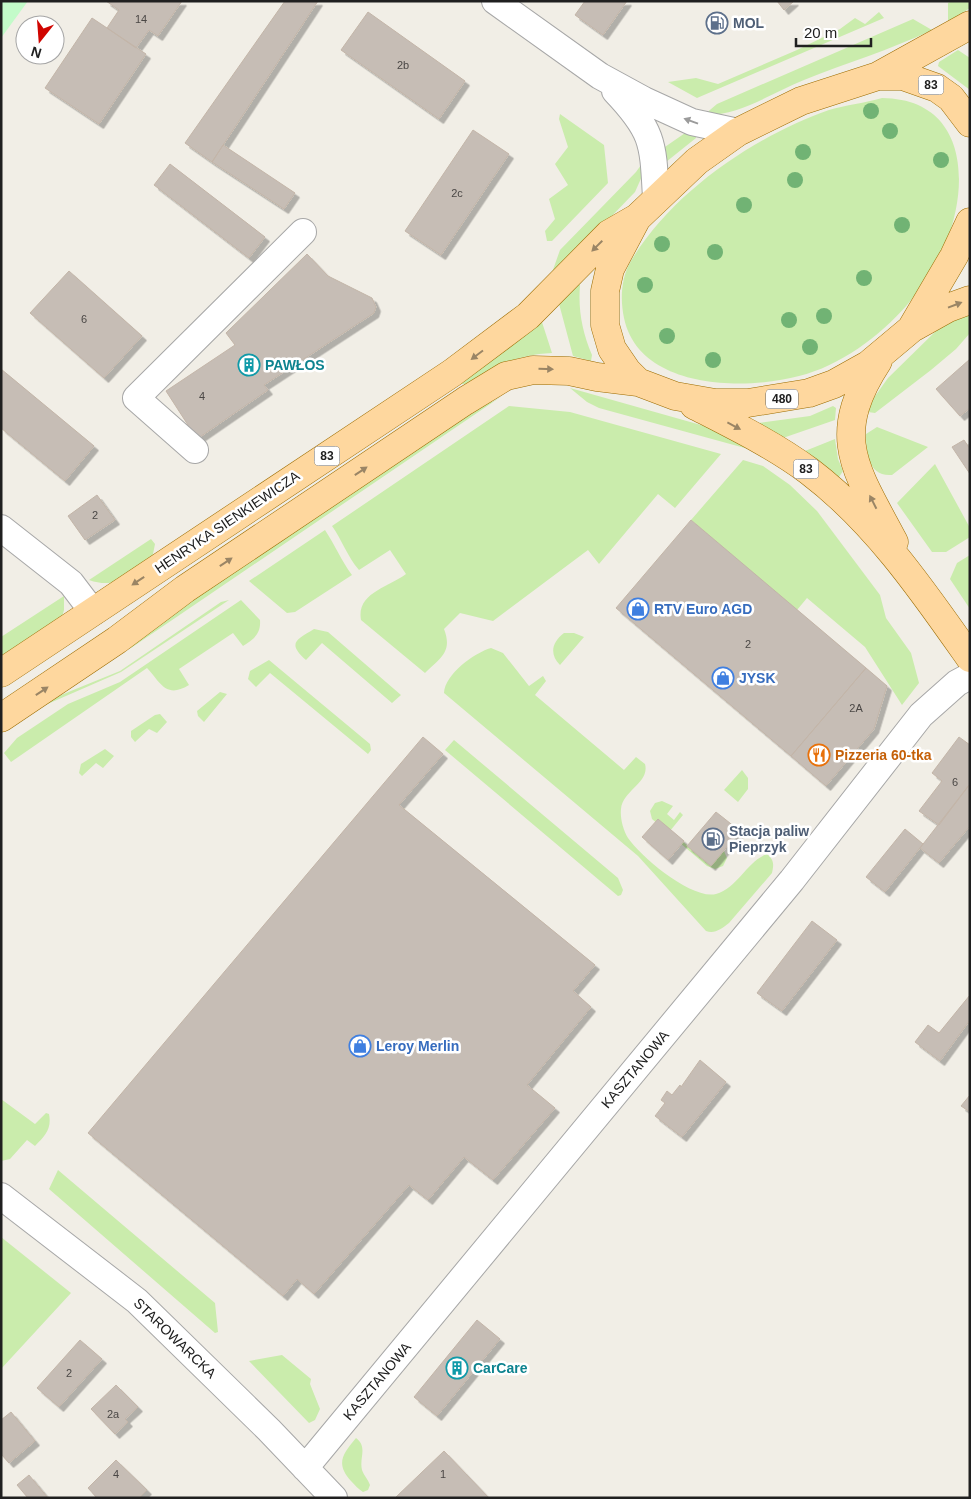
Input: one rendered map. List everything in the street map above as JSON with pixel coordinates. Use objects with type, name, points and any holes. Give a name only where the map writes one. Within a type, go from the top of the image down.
[{"type":"main road","points":[[878,76],[970,25]]},
{"type":"main road","name":"83","points":[[637,218],[656,198],[697,162],[738,132],[801,101],[878,76],[902,76],[937,88],[951,98],[970,123]]},
{"type":"main road","name":"480","points":[[637,218],[610,269],[604,306],[605,326],[612,349],[627,371],[638,382],[674,396],[715,403],[748,403],[808,394],[834,384],[881,356]]},
{"type":"main road","name":"HENRYKA SIENKIEWICZA","points":[[1,673],[452,374],[528,316],[609,234],[637,218]]},
{"type":"main road","name":"83","points":[[912,576],[872,499],[852,454],[851,427],[856,400],[881,356],[911,329],[954,256],[970,222]]},
{"type":"main road","points":[[911,329],[948,308],[970,300]]},
{"type":"main road","name":"83","points":[[1,718],[117,640],[194,584],[465,401],[506,376],[533,370],[550,369],[638,382]]},
{"type":"main road","name":"83","points":[[674,396],[750,435],[809,471],[848,506],[912,576],[970,658]]},
{"type":"street","points":[[495,1],[600,76],[692,122],[738,132]]},
{"type":"street","points":[[600,76],[635,112],[647,130],[652,145],[656,198]]},
{"type":"street","points":[[195,450],[136,398],[303,232]]},
{"type":"street","points":[[1,528],[71,583],[93,612]]},
{"type":"street","name":"KASZTANOWA","points":[[305,1468],[792,880],[921,715],[951,688],[970,676]]},
{"type":"street","name":"STAROWARCKA","points":[[1,1196],[137,1301],[334,1498]]},
{"type":"green space","points":[[1,1],[28,1],[18,15],[15,15],[15,19],[1,38]]},
{"type":"green space","points":[[952,1],[970,1],[970,8],[948,22],[948,3]]},
{"type":"green space","points":[[879,12],[884,18],[697,98],[668,82],[696,78],[718,84],[797,50],[840,29],[855,18],[865,24]]},
{"type":"green space","points":[[913,19],[932,30],[804,80],[743,108],[730,112],[704,115],[717,104]]},
{"type":"green space","points":[[958,50],[970,58],[970,90],[938,66],[939,62]]},
{"type":"green space","points":[[882,98],[910,102],[931,112],[945,128],[954,147],[959,170],[954,219],[946,243],[929,275],[907,305],[872,338],[844,357],[814,371],[776,381],[723,383],[696,379],[671,372],[650,359],[634,341],[624,318],[622,289],[625,274],[631,261],[648,236],[669,212],[718,169],[773,135],[829,110]]},
{"type":"green space","points":[[560,114],[604,145],[608,183],[552,241],[547,241],[545,231],[555,219],[549,199],[568,185],[555,164],[568,147],[559,119]]},
{"type":"green space","points":[[688,131],[696,135],[696,138],[666,162],[662,149]]},
{"type":"green space","points":[[646,158],[643,174],[635,192],[549,281],[560,250],[636,172]]},
{"type":"green space","points":[[575,282],[580,285],[582,320],[592,355],[591,361],[573,356],[558,300]]},
{"type":"green space","points":[[970,310],[970,333],[956,349],[875,413],[868,412],[873,399],[888,378],[940,327]]},
{"type":"green space","points":[[540,316],[552,353],[527,356],[507,362],[465,384],[461,384],[459,381]]},
{"type":"green space","points":[[570,388],[715,429],[763,453],[599,408],[587,402]]},
{"type":"green space","points":[[502,396],[131,648],[109,656],[490,399],[492,402]]},
{"type":"green space","points":[[509,406],[570,412],[721,454],[675,508],[658,494],[599,564],[588,550],[493,621],[460,613],[444,629],[447,643],[446,649],[440,659],[425,673],[361,620],[361,611],[369,597],[406,574],[390,550],[359,570],[332,526]]},
{"type":"green space","points":[[833,406],[836,408],[835,420],[780,439],[759,429],[759,423],[810,416]]},
{"type":"green space","points":[[877,427],[928,447],[892,475],[884,475],[873,468],[868,455],[866,434]]},
{"type":"green space","points":[[835,439],[838,459],[843,471],[837,480],[800,453]]},
{"type":"green space","points":[[743,460],[763,466],[790,485],[817,511],[880,595],[886,618],[911,653],[919,683],[902,705],[865,647],[807,598],[797,610],[691,520]]},
{"type":"green space","points":[[935,464],[970,528],[970,537],[946,552],[932,552],[897,503]]},
{"type":"green space","points":[[325,530],[352,575],[295,612],[287,613],[249,581]]},
{"type":"green space","points":[[151,539],[155,544],[152,559],[130,575],[108,583],[89,580]]},
{"type":"green space","points":[[970,555],[970,609],[950,579],[957,563]]},
{"type":"green space","points":[[64,596],[64,610],[61,621],[1,664],[1,637]]},
{"type":"green space","points":[[229,600],[121,672],[43,706],[34,706],[120,671],[221,602]]},
{"type":"green space","points":[[241,600],[260,620],[258,633],[243,646],[233,633],[179,669],[189,685],[181,689],[169,690],[160,684],[147,668],[11,762],[4,753],[17,738],[68,704],[120,682]]},
{"type":"green space","points":[[314,629],[328,632],[401,695],[392,703],[322,643],[306,660],[297,650],[296,642]]},
{"type":"green space","points":[[564,633],[574,633],[584,637],[560,665],[554,657],[553,648],[557,640]]},
{"type":"green space","points":[[491,648],[503,653],[529,686],[543,676],[546,681],[535,695],[624,770],[636,757],[645,764],[644,776],[623,802],[621,820],[628,838],[655,866],[681,884],[694,890],[706,894],[716,894],[724,891],[760,858],[767,854],[771,858],[773,862],[772,873],[729,923],[721,929],[706,931],[638,856],[444,693],[449,679],[462,665],[477,654]]},
{"type":"green space","points":[[269,660],[370,744],[371,750],[368,754],[270,673],[256,687],[248,679],[250,671]]},
{"type":"green space","points":[[220,692],[227,694],[204,722],[198,716],[197,711]]},
{"type":"green space","points":[[160,714],[167,722],[157,733],[149,729],[135,742],[131,737],[131,731],[155,715]]},
{"type":"green space","points":[[454,740],[618,878],[623,890],[621,895],[618,896],[445,750]]},
{"type":"green space","points":[[105,749],[114,756],[103,768],[96,763],[82,776],[79,773],[81,764]]},
{"type":"green space","points":[[742,770],[748,778],[748,789],[738,802],[724,790]]},
{"type":"green space","points":[[662,801],[673,806],[667,814],[674,820],[680,812],[683,815],[670,831],[711,865],[724,851],[727,858],[723,866],[715,869],[707,866],[652,819],[650,811],[655,803]]},
{"type":"green space","points":[[1,1099],[35,1124],[46,1113],[49,1114],[50,1119],[47,1132],[35,1146],[27,1140],[10,1159],[1,1161]]},
{"type":"green space","points":[[58,1170],[215,1303],[218,1332],[215,1333],[49,1189]]},
{"type":"green space","points":[[1,1237],[71,1293],[1,1369]]},
{"type":"green space","points":[[282,1355],[311,1379],[310,1384],[320,1409],[315,1420],[309,1423],[249,1361]]},
{"type":"green space","points":[[356,1438],[362,1445],[361,1466],[370,1485],[368,1490],[363,1492],[346,1475],[342,1464],[344,1454]]},
{"type":"building","points":[[106,1],[182,1],[158,36],[149,30],[136,48],[107,28],[119,10]]},
{"type":"building","points":[[285,1],[318,1],[212,162],[185,143]]},
{"type":"building","points":[[585,1],[627,1],[603,35],[575,15]]},
{"type":"building","points":[[777,1],[794,1],[784,10]]},
{"type":"building","points":[[368,12],[465,81],[439,119],[341,50]]},
{"type":"building","points":[[92,18],[146,54],[99,124],[45,88],[60,65],[65,65],[65,58]]},
{"type":"building","points":[[473,130],[509,154],[441,255],[405,231]]},
{"type":"building","points":[[223,145],[295,193],[284,209],[212,162]]},
{"type":"building","points":[[170,164],[265,237],[249,258],[154,185]]},
{"type":"building","name":"PAWŁOS","points":[[307,254],[328,276],[372,298],[376,307],[374,313],[264,385],[268,390],[197,439],[166,391],[235,345],[226,333]]},
{"type":"building","points":[[69,271],[142,336],[104,378],[30,313]]},
{"type":"building","points":[[970,359],[970,408],[960,416],[936,389]]},
{"type":"building","points":[[1,369],[94,446],[65,481],[1,428]]},
{"type":"building","points":[[964,440],[970,449],[970,474],[952,447]]},
{"type":"building","points":[[97,495],[115,520],[85,540],[68,516]]},
{"type":"building","points":[[691,520],[866,668],[791,756],[616,608]]},
{"type":"building","points":[[866,668],[887,686],[874,729],[826,786],[791,756]]},
{"type":"building","name":"Leroy Merlin","points":[[423,737],[443,754],[399,805],[595,965],[573,991],[591,1007],[527,1085],[555,1108],[493,1180],[464,1157],[428,1200],[409,1185],[314,1294],[297,1279],[283,1296],[88,1133]]},
{"type":"building","points":[[959,737],[970,745],[970,784],[939,825],[919,811],[942,781],[932,773]]},
{"type":"building","points":[[969,785],[970,826],[939,863],[920,848]]},
{"type":"building","name":"Stacja paliw Pieprzyk","points":[[716,812],[740,831],[711,866],[687,846]]},
{"type":"building","points":[[658,819],[684,841],[668,860],[642,837]]},
{"type":"building","points":[[905,829],[923,844],[885,892],[866,877]]},
{"type":"building","points":[[812,921],[837,940],[782,1011],[757,993]]},
{"type":"building","points":[[970,995],[970,1020],[940,1061],[915,1042],[928,1025],[939,1033]]},
{"type":"building","points":[[700,1060],[726,1082],[682,1137],[655,1116],[665,1103],[661,1100],[667,1091],[672,1095],[680,1085],[681,1087]]},
{"type":"building","points":[[970,1095],[970,1112],[961,1106]]},
{"type":"building","name":"CarCare","points":[[477,1320],[500,1339],[437,1416],[414,1397]]},
{"type":"building","points":[[80,1340],[102,1359],[59,1407],[37,1388]]},
{"type":"building","points":[[116,1385],[138,1407],[125,1419],[128,1422],[115,1434],[91,1409]]},
{"type":"building","points":[[11,1412],[35,1441],[9,1463],[1,1454],[1,1420]]},
{"type":"building","points":[[444,1451],[489,1498],[396,1497]]},
{"type":"building","points":[[116,1460],[147,1490],[139,1498],[97,1498],[88,1488]]},
{"type":"building","points":[[29,1475],[48,1498],[28,1498],[17,1485]]},
{"type":"place","name":"MOL","points":[[717,23]]},
{"type":"place","name":"PAWŁOS","points":[[249,365]]},
{"type":"place","name":"RTV Euro AGD","points":[[638,609]]},
{"type":"place","name":"JYSK","points":[[723,678]]},
{"type":"place","name":"Pizzeria 60-tka","points":[[819,755]]},
{"type":"place","name":"Stacja paliw Pieprzyk","points":[[713,839]]},
{"type":"place","name":"Leroy Merlin","points":[[360,1046]]},
{"type":"place","name":"CarCare","points":[[457,1368]]}]
